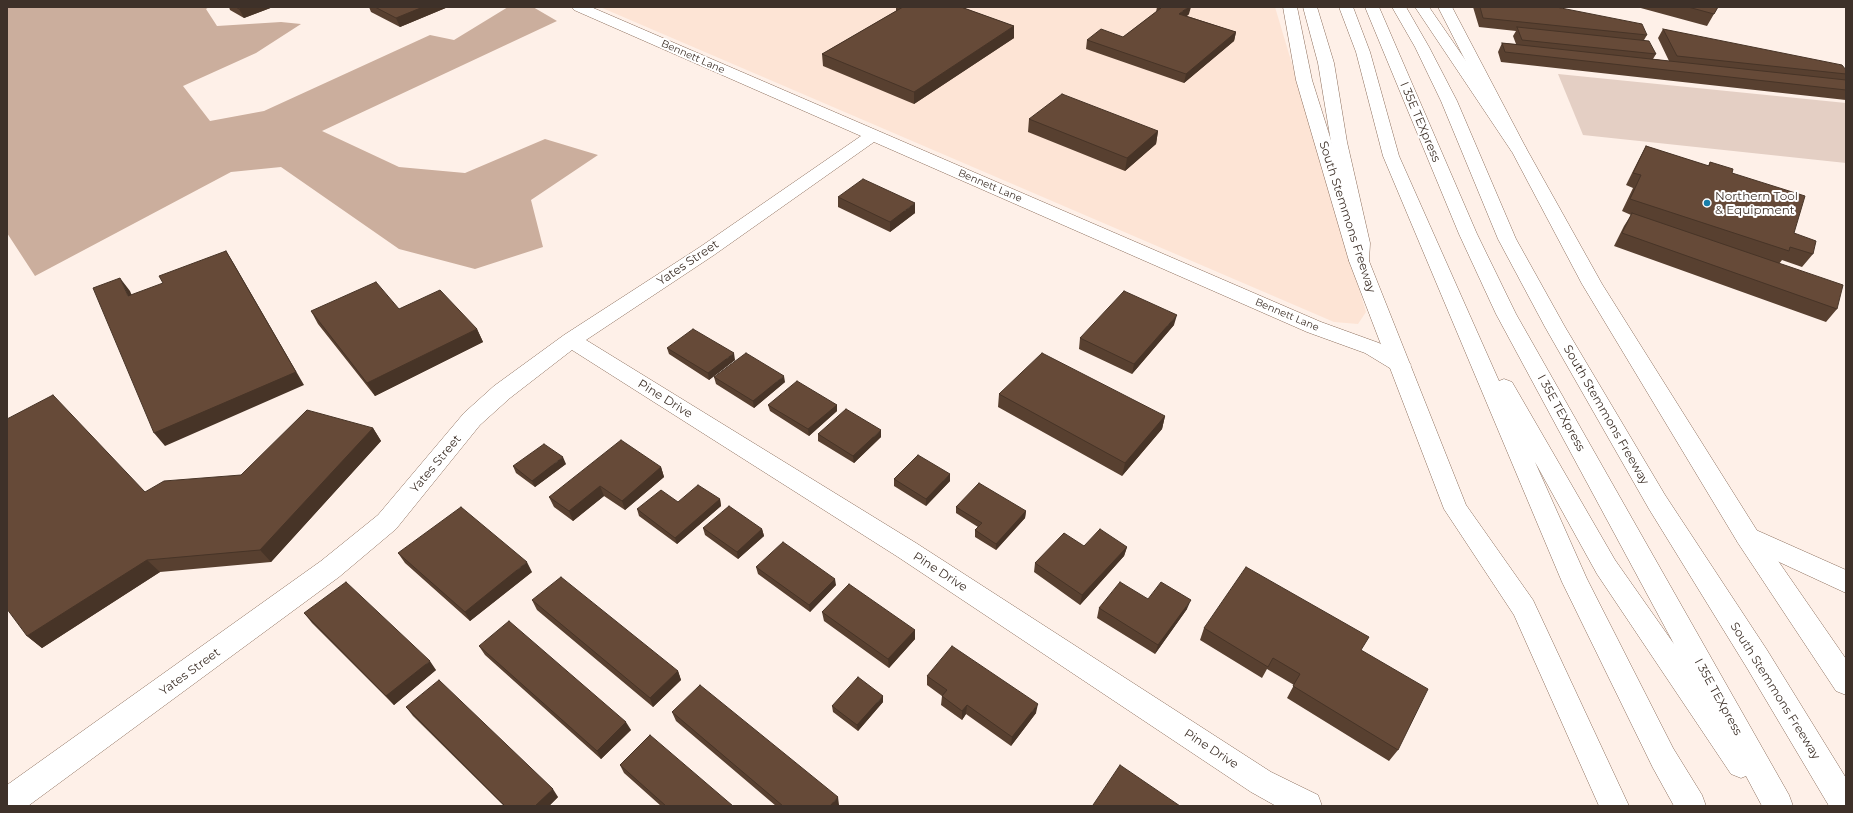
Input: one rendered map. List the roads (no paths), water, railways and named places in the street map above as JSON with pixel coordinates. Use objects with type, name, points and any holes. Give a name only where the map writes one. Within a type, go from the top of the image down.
[{"type":"main road","name":"Bennett Lane","points":[[579,7],[1314,327],[1372,348],[1400,365]]},
{"type":"main road","name":"South Stemmons Freeway","points":[[1290,7],[1304,80],[1359,261],[1456,509],[1524,608],[1614,806]]},
{"type":"main road","points":[[1310,7],[1326,63],[1339,142],[1361,243],[1359,261]]},
{"type":"main road","points":[[1346,7],[1364,52],[1391,156],[1575,582],[1663,758],[1691,806]]},
{"type":"main road","name":"I 35E TEXpress","points":[[1372,7],[1468,234],[1506,314],[1778,806]]},
{"type":"main road","name":"South Stemmons Freeway","points":[[1399,7],[1422,47],[1449,101],[1507,239],[1555,328],[1658,502],[1757,659],[1846,806]]},
{"type":"main road","points":[[1422,7],[1518,148]]},
{"type":"main road","points":[[1445,7],[1518,148],[1592,284],[1747,536],[1846,682]]},
{"type":"main road","name":"Yates Street","points":[[7,804],[273,612],[382,527],[472,420],[502,392],[571,340],[707,251],[873,135]]},
{"type":"main road","points":[[1450,290],[1606,567],[1769,806]]},
{"type":"main road","name":"Pine Drive","points":[[571,340],[906,550],[1261,782],[1307,806]]},
{"type":"main road","points":[[1747,536],[1846,582]]},
{"type":"place","name":"Northern Tool & Equipment","points":[[1707,203]]}]
